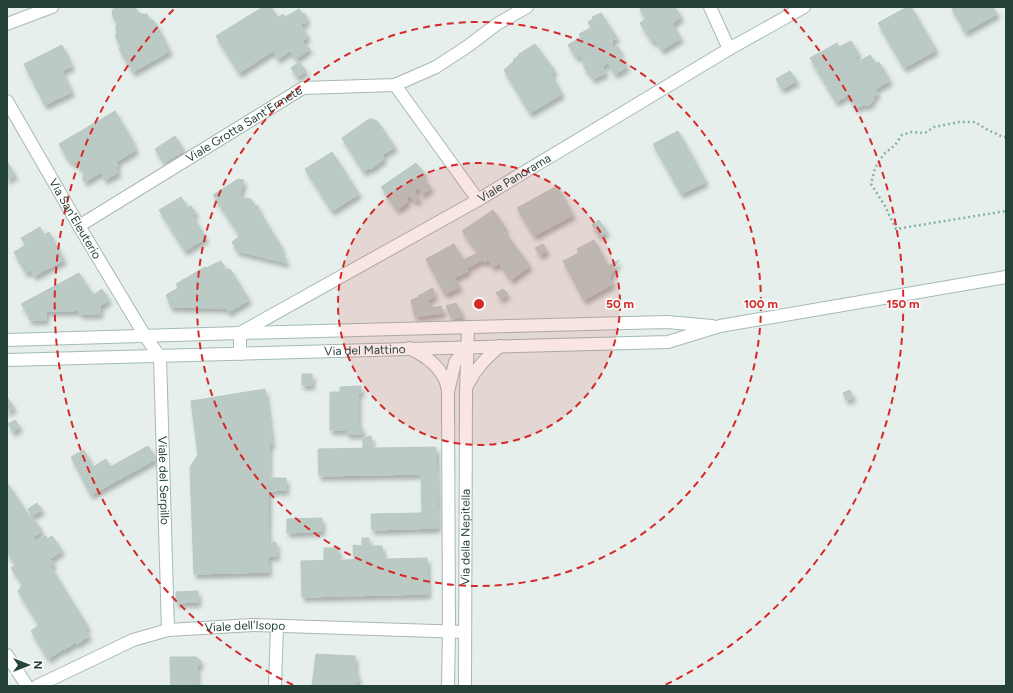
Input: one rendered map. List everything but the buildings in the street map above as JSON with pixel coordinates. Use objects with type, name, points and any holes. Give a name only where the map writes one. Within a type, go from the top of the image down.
[{"type":"street","points":[[7,24],[52,7]]},
{"type":"street","points":[[497,24],[509,7]]},
{"type":"street","name":"Viale Grotta Sant'Ermete","points":[[79,226],[303,88],[395,85],[436,67],[468,46],[497,24],[527,7]]},
{"type":"street","points":[[710,7],[729,49]]},
{"type":"street","name":"Viale Panorama","points":[[240,333],[478,200],[729,49],[804,7]]},
{"type":"street","points":[[395,85],[478,200]]},
{"type":"street","name":"Via San'Eleuterio","points":[[7,101],[79,226],[145,336]]},
{"type":"street","name":"Via del Mattino","points":[[7,360],[668,342],[720,326],[1006,277]]},
{"type":"street","name":"Via del Mattino","points":[[7,340],[667,322],[720,326]]},
{"type":"street","points":[[468,328],[468,347]]},
{"type":"street","points":[[240,333],[240,354]]},
{"type":"street","points":[[145,336],[160,357]]},
{"type":"street","points":[[466,387],[473,374],[481,364],[500,346]]},
{"type":"street","name":"Via della Nepitella","points":[[465,686],[466,387],[468,347]]},
{"type":"street","name":"Via della Nepitella","points":[[448,686],[448,392],[455,362],[468,347]]},
{"type":"street","name":"Via della Nepitella","points":[[409,348],[425,356],[436,366],[444,377],[448,392]]},
{"type":"street","name":"Viale del Serpillo","points":[[160,357],[168,630]]},
{"type":"street","name":"Viale dell'Isopo","points":[[36,686],[132,640],[168,630],[253,625],[465,632]]},
{"type":"street","points":[[275,686],[277,626]]},
{"type":"street","points":[[7,655],[27,686]]},
{"type":"path","points":[[1006,137],[986,129],[976,122],[959,122],[934,127],[925,133],[911,132],[902,135],[883,155],[875,168],[871,184],[886,206],[896,229],[1006,210]]}]
